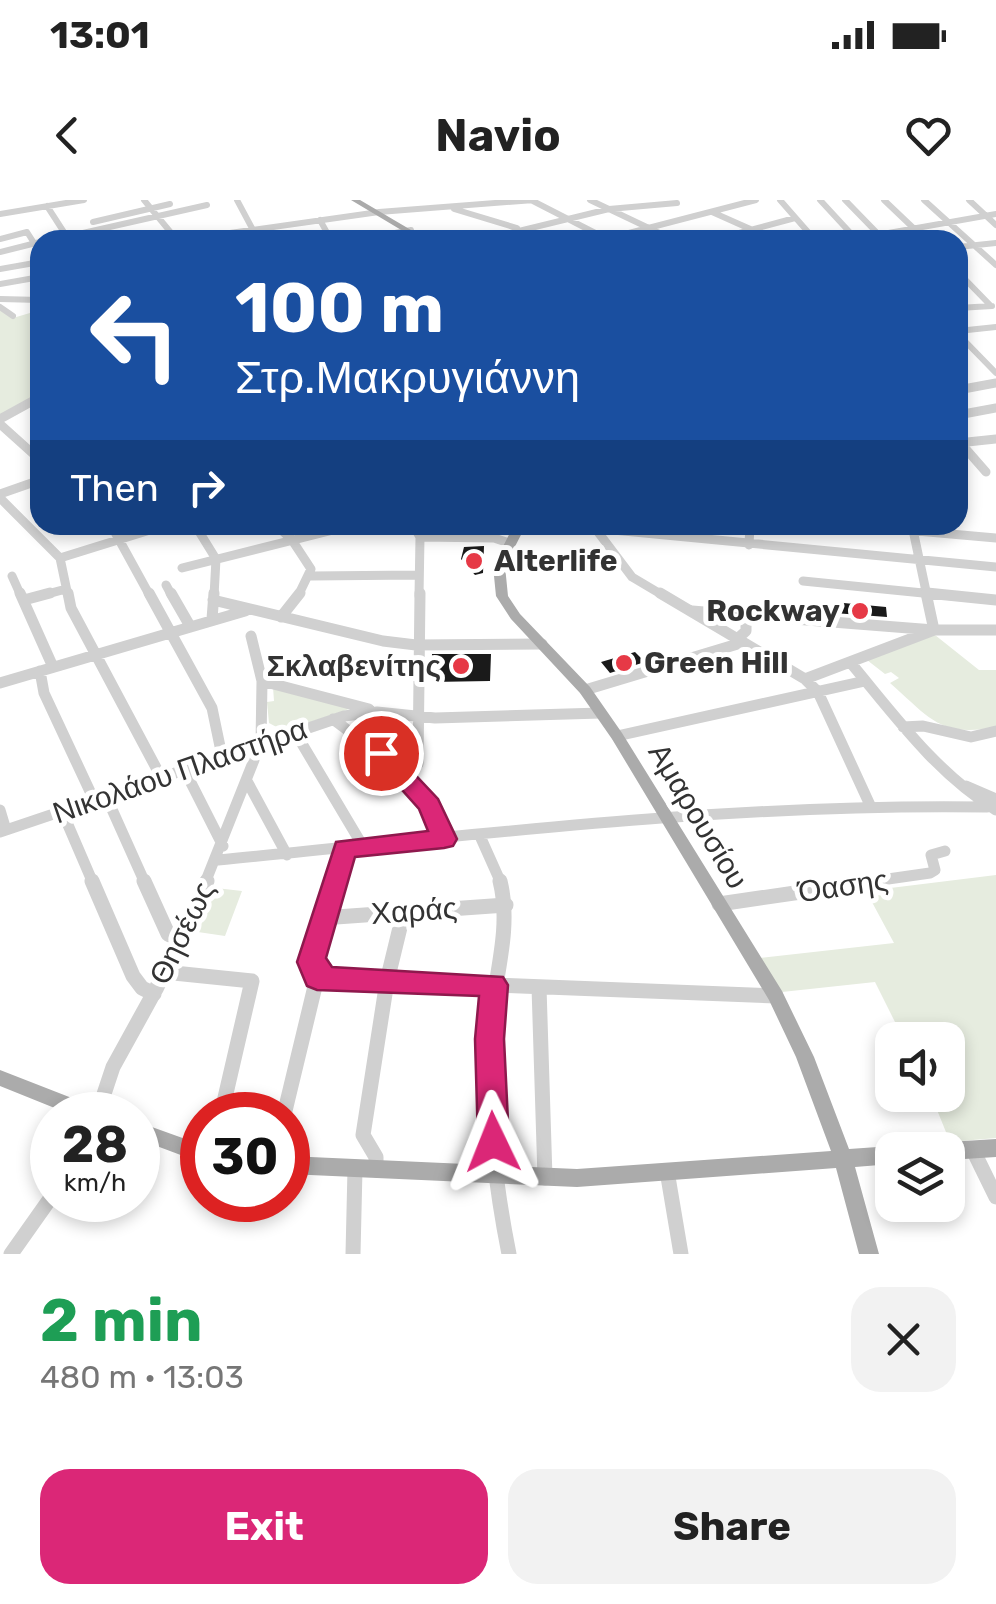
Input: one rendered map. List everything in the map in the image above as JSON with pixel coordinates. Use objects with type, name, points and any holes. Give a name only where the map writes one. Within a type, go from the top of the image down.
[{"type":"main road","points":[[358,200],[410,230]]},
{"type":"main road","points":[[382,212],[410,230]]},
{"type":"main road","name":"Αμαρουσίου","points":[[514,535],[499,566],[499,586],[515,616],[585,690],[617,736],[776,996],[805,1057],[843,1158],[869,1254]]},
{"type":"main road","points":[[0,1078],[36,1092]]},
{"type":"main road","points":[[965,1150],[996,1148]]},
{"type":"main road","points":[[310,1166],[546,1178],[875,1156]]},
{"type":"street","points":[[22,210],[27,200]]},
{"type":"street","points":[[0,214],[81,200],[99,230],[207,206]]},
{"type":"street","points":[[144,200],[170,230]]},
{"type":"street","points":[[237,200],[253,230],[474,202],[532,200],[588,230]]},
{"type":"street","points":[[430,200],[519,229]]},
{"type":"street","points":[[590,200],[659,230]]},
{"type":"street","points":[[635,230],[756,200]]},
{"type":"street","points":[[780,200],[806,230]]},
{"type":"street","points":[[820,200],[845,230]]},
{"type":"street","points":[[844,200],[875,230]]},
{"type":"street","points":[[884,200],[916,230],[996,214]]},
{"type":"street","points":[[924,200],[957,230]]},
{"type":"street","points":[[969,200],[996,225]]},
{"type":"street","points":[[652,225],[680,201]]},
{"type":"street","points":[[516,230],[609,209],[680,201]]},
{"type":"street","points":[[474,202],[519,229]]},
{"type":"street","points":[[93,222],[170,204]]},
{"type":"street","points":[[48,206],[63,230]]},
{"type":"street","points":[[712,212],[752,229]]},
{"type":"street","points":[[749,230],[795,218]]},
{"type":"street","points":[[320,220],[324,230]]},
{"type":"street","points":[[30,234],[1,239],[4,251],[30,244]]},
{"type":"street","points":[[968,240],[996,265]]},
{"type":"street","points":[[968,245],[996,243]]},
{"type":"street","points":[[0,269],[30,264]]},
{"type":"street","points":[[0,284],[30,279]]},
{"type":"street","points":[[968,282],[993,306]]},
{"type":"street","points":[[0,299],[30,300]]},
{"type":"street","points":[[968,307],[993,306]]},
{"type":"street","points":[[0,307],[14,316]]},
{"type":"street","points":[[968,331],[996,327]]},
{"type":"street","points":[[968,343],[996,373]]},
{"type":"street","points":[[968,388],[996,382]]},
{"type":"street","points":[[30,403],[0,422],[30,450]]},
{"type":"street","points":[[968,414],[996,408]]},
{"type":"street","points":[[968,441],[996,438]]},
{"type":"street","points":[[968,453],[986,472]]},
{"type":"street","points":[[30,484],[0,496],[30,527]]},
{"type":"street","points":[[38,535],[60,558],[71,608],[160,777]]},
{"type":"street","points":[[119,535],[212,708],[222,756]]},
{"type":"street","points":[[60,558],[131,535]]},
{"type":"street","points":[[201,535],[216,559],[212,619]]},
{"type":"street","points":[[282,617],[311,576],[308,562],[287,535]]},
{"type":"street","points":[[182,568],[312,535]]},
{"type":"street","points":[[418,535],[418,764]]},
{"type":"street","points":[[601,535],[632,578],[805,679],[818,692],[870,805]]},
{"type":"street","points":[[663,535],[996,568]]},
{"type":"street","points":[[749,545],[750,535]]},
{"type":"street","points":[[915,535],[934,630]]},
{"type":"street","points":[[965,535],[996,538]]},
{"type":"street","points":[[420,538],[494,538],[509,543]]},
{"type":"street","points":[[311,576],[418,575]]},
{"type":"street","points":[[12,576],[24,600],[46,669],[44,692],[168,934],[178,939]]},
{"type":"street","points":[[803,581],[996,600]]},
{"type":"street","points":[[166,585],[190,626]]},
{"type":"street","points":[[24,600],[66,588]]},
{"type":"street","points":[[213,600],[383,641],[416,645],[521,644],[539,640]]},
{"type":"street","points":[[0,683],[251,610]]},
{"type":"street","points":[[688,611],[934,630],[996,630]]},
{"type":"street","points":[[585,690],[738,641],[746,631],[746,614]]},
{"type":"street","points":[[805,679],[934,630]]},
{"type":"street","name":"Θησέως","points":[[105,1092],[220,853],[254,760],[262,681],[252,636]]},
{"type":"street","points":[[850,662],[929,757],[993,805]]},
{"type":"street","points":[[262,681],[377,712]]},
{"type":"street","points":[[617,736],[864,681]]},
{"type":"street","name":"Νικολάου Πλαστήρα","points":[[3,831],[333,719],[377,712],[416,717],[601,713]]},
{"type":"street","points":[[333,719],[399,769],[430,805],[444,839]]},
{"type":"street","points":[[903,727],[923,726],[963,736],[996,731]]},
{"type":"street","points":[[295,732],[364,848]]},
{"type":"street","points":[[184,769],[220,853],[287,854],[364,848],[668,817],[870,805],[993,805]]},
{"type":"street","points":[[247,781],[287,854]]},
{"type":"street","points":[[0,810],[3,831]]},
{"type":"street","points":[[62,812],[133,976],[142,988],[154,994]]},
{"type":"street","points":[[480,836],[500,880],[506,905],[506,932],[494,985],[489,1039],[494,1176],[509,1254]]},
{"type":"street","points":[[290,1092],[319,968],[310,961],[345,849]]},
{"type":"street","name":"Όασης","points":[[719,904],[930,873],[935,870],[931,855],[945,851]]},
{"type":"street","name":"Χαράς","points":[[322,918],[506,905]]},
{"type":"street","points":[[353,1254],[366,1169],[376,1157],[363,1136],[387,981],[404,911]]},
{"type":"street","points":[[164,972],[250,978],[253,985],[227,1092]]},
{"type":"street","points":[[317,978],[776,996]]},
{"type":"street","points":[[539,987],[546,1178]]},
{"type":"street","points":[[973,1150],[996,1197]]},
{"type":"street","points":[[667,1171],[681,1254]]},
{"type":"street","points":[[12,1254],[34,1222]]},
{"type":"shaded area","points":[[0,309],[13,318],[30,313],[30,400],[0,417]]},
{"type":"shaded area","points":[[935,635],[979,670],[996,670],[996,727],[961,730],[937,722],[890,683],[899,678],[891,672],[885,674],[867,660]]},
{"type":"shaded area","points":[[273,687],[352,708],[284,731],[269,723],[267,702],[274,701]]},
{"type":"shaded area","points":[[996,875],[996,1138],[965,1141],[965,1132],[946,1132],[938,1112],[965,1112],[965,1022],[895,1022],[875,982],[782,992],[759,958],[894,943],[866,891]]},
{"type":"shaded area","points":[[216,888],[242,891],[225,936],[198,932]]},
{"type":"building","name":"Alterlife","points":[[484,546],[483,573],[475,575],[461,559],[464,547]]},
{"type":"building","name":"Rockway","points":[[833,602],[886,607],[887,617],[834,613]]},
{"type":"building","name":"Green Hill","points":[[635,652],[645,662],[610,673],[601,662]]},
{"type":"building","name":"Σκλαβενίτης","points":[[432,654],[491,654],[490,681],[431,682]]},
{"type":"place","name":"Alterlife","points":[[474,561]]},
{"type":"place","name":"Rockway","points":[[860,611]]},
{"type":"place","name":"Green Hill","points":[[624,663]]},
{"type":"place","name":"Σκλαβενίτης","points":[[461,666]]},
{"type":"route","points":[[381,753],[430,805],[444,839],[345,849],[311,962],[319,968],[317,978],[494,985],[489,1039],[493,1142]]}]
